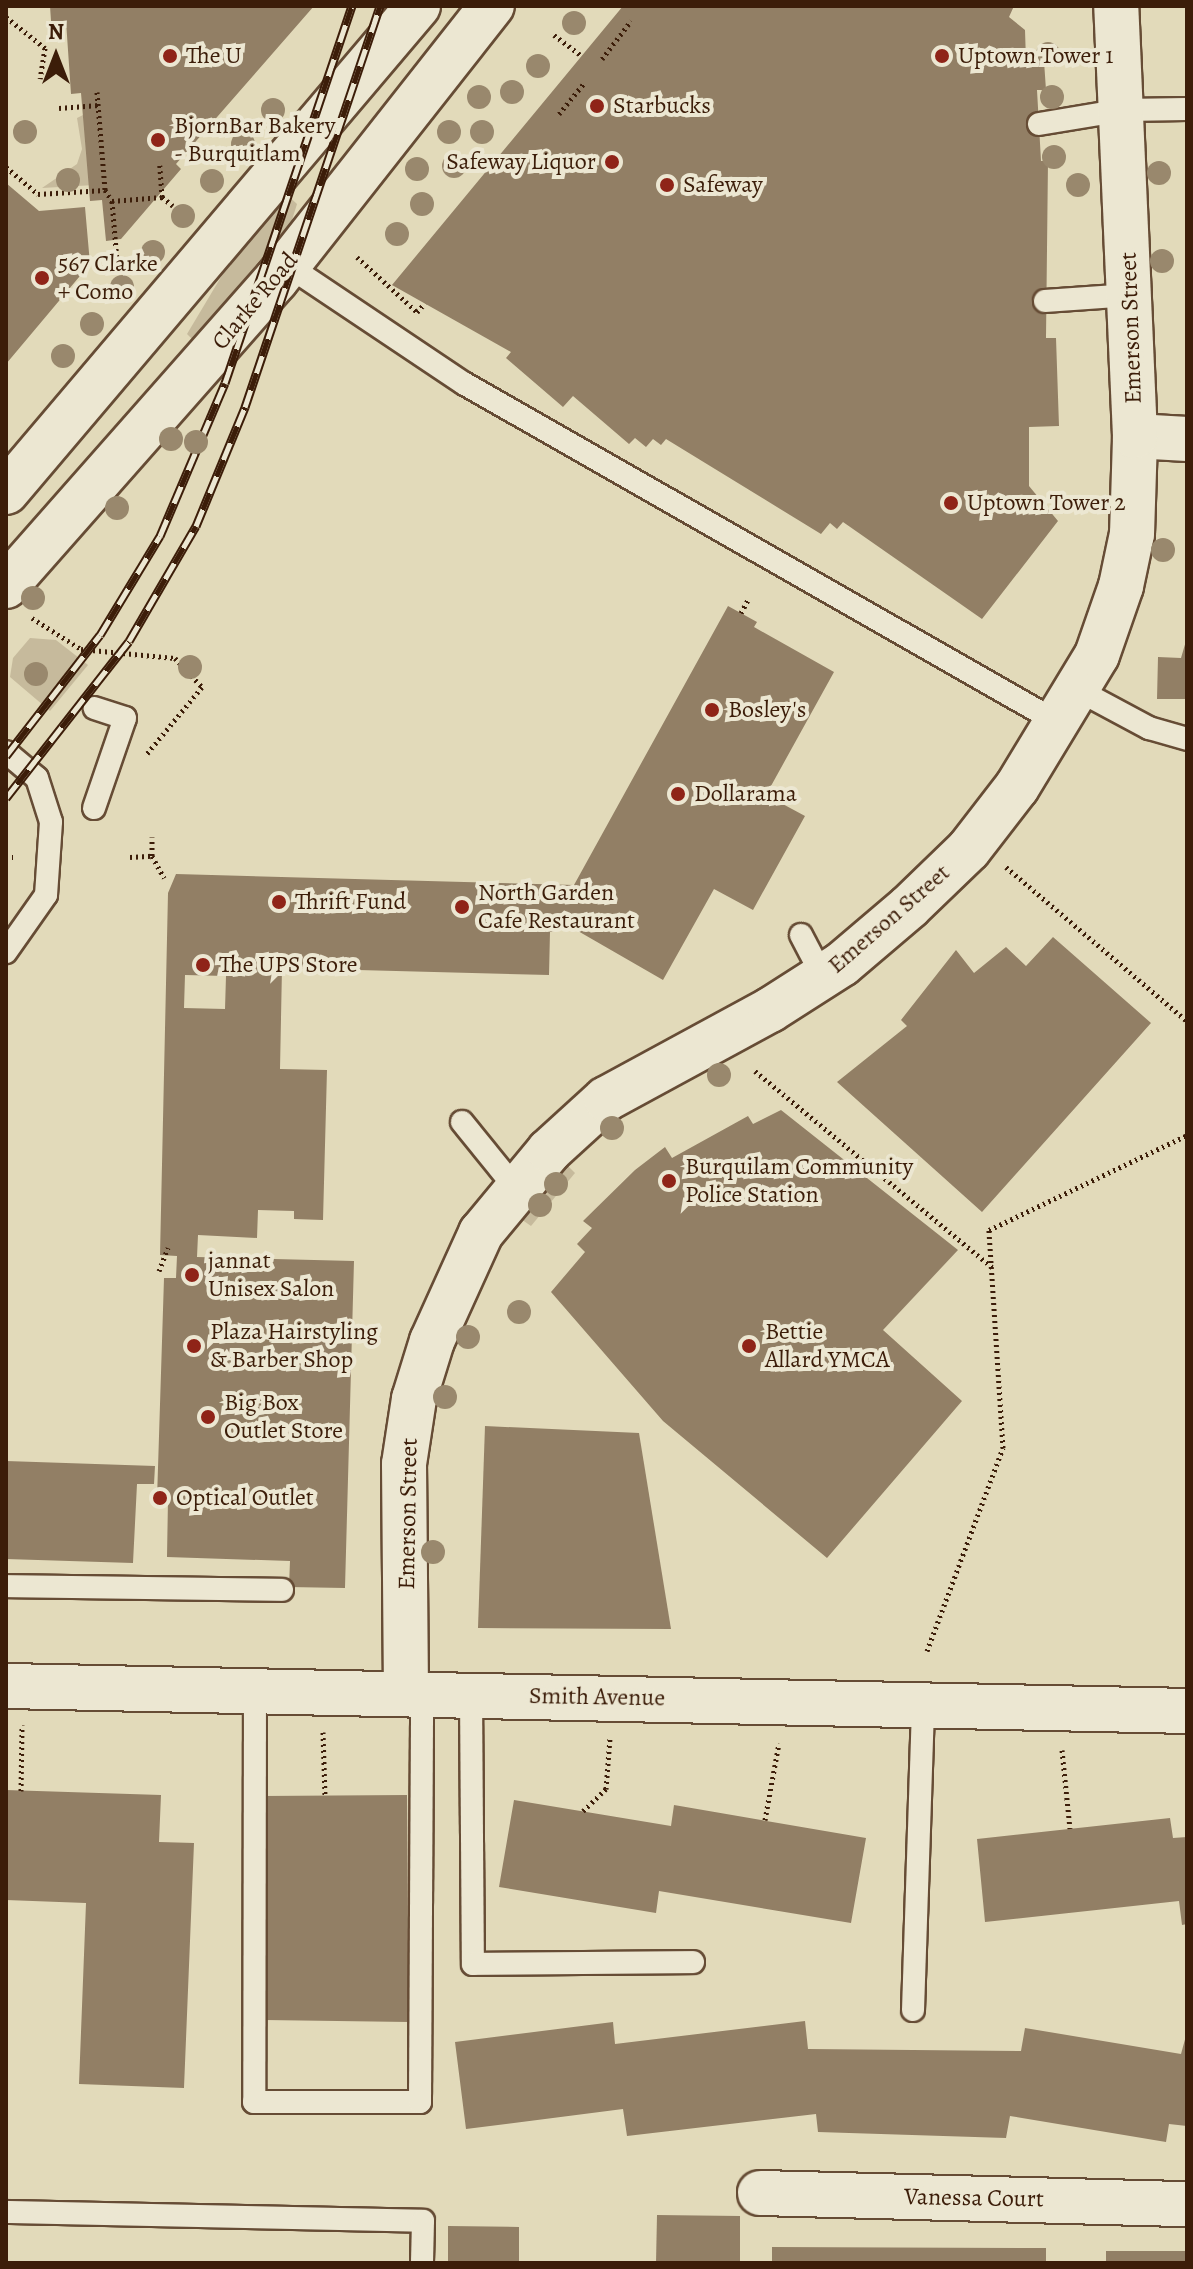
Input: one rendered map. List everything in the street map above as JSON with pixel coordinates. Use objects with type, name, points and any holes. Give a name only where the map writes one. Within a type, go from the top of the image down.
[{"type":"street","points":[[6,492],[418,6]]},
{"type":"street","name":"Clarke Road","points":[[19,602],[492,6]]},
{"type":"street","name":"Emerson Street","points":[[414,1693],[404,1464],[414,1399],[432,1341],[481,1233],[549,1151],[606,1099],[823,977],[909,907],[969,849],[1067,706],[1121,586],[1132,534],[1135,436],[1124,110],[1116,6]]},
{"type":"street","points":[[1135,436],[1187,439]]},
{"type":"street","name":"Smith Avenue","points":[[14,1701],[255,1690],[1187,1711]]},
{"type":"street","name":"Vanessa Court","points":[[760,2193],[1187,2204]]},
{"type":"lane","points":[[1039,124],[1124,110],[1187,109]]},
{"type":"lane","points":[[287,265],[465,384],[1067,706],[1187,739]]},
{"type":"lane","points":[[1045,301],[1130,295]]},
{"type":"lane","points":[[94,808],[125,718],[95,708]]},
{"type":"lane","points":[[6,752],[37,778],[51,822],[50,880],[40,910],[6,952]]},
{"type":"lane","points":[[801,935],[823,977]]},
{"type":"lane","points":[[462,1122],[517,1190]]},
{"type":"lane","points":[[6,1586],[282,1590]]},
{"type":"lane","points":[[255,1690],[254,2102],[420,2102],[414,1693]]},
{"type":"lane","points":[[471,1694],[473,1964],[693,1962]]},
{"type":"lane","points":[[913,2010],[923,1705]]},
{"type":"lane","points":[[6,2212],[423,2221],[422,2263]]},
{"type":"path","points":[[6,17],[45,48],[40,79]]},
{"type":"path","points":[[602,59],[631,21]]},
{"type":"path","points":[[554,35],[582,56]]},
{"type":"path","points":[[559,114],[585,82]]},
{"type":"path","points":[[97,92],[105,190],[112,201],[118,272]]},
{"type":"path","points":[[59,108],[99,105]]},
{"type":"path","points":[[160,165],[162,197]]},
{"type":"path","points":[[6,167],[38,194],[105,190]]},
{"type":"path","points":[[112,201],[162,197],[173,206]]},
{"type":"path","points":[[357,257],[417,312],[425,303]]},
{"type":"path","points":[[741,613],[749,598]]},
{"type":"path","points":[[19,602],[81,649],[175,658],[202,687],[141,762]]},
{"type":"path","points":[[152,837],[152,856],[164,878]]},
{"type":"path","points":[[130,857],[152,856]]},
{"type":"path","points":[[1006,867],[1187,1021]]},
{"type":"path","points":[[755,1071],[992,1267]]},
{"type":"path","points":[[927,1651],[1003,1448],[989,1230],[1187,1135]]},
{"type":"path","points":[[159,1271],[168,1248]]},
{"type":"path","points":[[14,1701],[21,1791]]},
{"type":"path","points":[[322,1723],[325,1796]]},
{"type":"path","points":[[583,1811],[606,1789],[610,1730]]},
{"type":"path","points":[[765,1820],[781,1734]]},
{"type":"path","points":[[1061,1741],[1070,1829]]},
{"type":"shaded area","points":[[91,111],[95,185],[42,188],[77,164],[82,149],[77,118]]},
{"type":"shaded area","points":[[285,193],[297,204],[288,233],[194,341],[187,334],[221,277]]},
{"type":"shaded area","points":[[30,638],[56,640],[88,665],[50,711],[10,677],[13,658]]},
{"type":"shaded area","points":[[564,1162],[575,1173],[531,1226],[518,1217]]},
{"type":"building","name":"The U","points":[[50,6],[314,6],[176,164],[181,169],[121,239],[106,241],[102,200],[90,201],[81,93],[71,94],[66,21],[51,21]]},
{"type":"building","points":[[623,6],[1014,6],[1009,17],[1025,30],[1026,61],[1044,61],[1046,90],[1037,90],[1041,161],[1048,161],[1046,338],[1056,338],[1059,426],[1029,427],[1029,486],[1058,521],[982,619],[843,522],[837,529],[830,523],[821,534],[666,439],[661,445],[653,439],[646,447],[635,438],[629,444],[573,396],[563,407],[506,358],[511,352],[392,285]]},
{"type":"building","name":"567 Clarke + Como","points":[[6,183],[39,211],[85,207],[90,264],[6,364]]},
{"type":"building","points":[[728,606],[757,622],[754,627],[834,672],[766,795],[805,816],[753,910],[714,889],[663,980],[571,927],[550,932],[549,975],[282,968],[280,1069],[327,1070],[323,1220],[294,1219],[294,1211],[258,1210],[257,1238],[198,1235],[197,1257],[354,1261],[345,1588],[289,1587],[290,1561],[167,1557],[168,1499],[157,1499],[164,1278],[176,1278],[177,1256],[160,1255],[168,893],[176,874],[574,885]],"holes":[[[185,975],[226,976],[225,1009],[184,1008]]]},
{"type":"building","points":[[1186,641],[1187,699],[1157,699],[1158,657],[1181,658]]},
{"type":"building","points":[[1053,937],[1151,1023],[982,1212],[837,1082],[907,1026],[901,1020],[956,950],[974,973],[1006,947],[1026,966]]},
{"type":"building","name":"Bettie Allard YMCA","points":[[781,1110],[958,1250],[883,1330],[962,1401],[827,1558],[663,1421],[551,1292],[585,1252],[577,1244],[592,1228],[583,1221],[635,1170],[665,1147],[672,1158],[748,1116],[753,1124]]},
{"type":"building","points":[[485,1426],[639,1433],[671,1629],[478,1628]]},
{"type":"building","points":[[6,1461],[155,1466],[154,1484],[137,1484],[133,1563],[6,1559]]},
{"type":"building","points":[[6,1790],[161,1795],[159,1842],[194,1843],[184,2088],[79,2084],[86,1903],[6,1900]]},
{"type":"building","points":[[407,1795],[409,2022],[265,2020],[263,1796]]},
{"type":"building","points":[[514,1800],[671,1826],[674,1805],[866,1838],[851,1923],[659,1891],[656,1913],[499,1887]]},
{"type":"building","points":[[1170,1818],[1173,1838],[1187,1837],[1187,1924],[1182,1925],[1179,1901],[985,1922],[977,1839]]},
{"type":"building","points":[[805,2021],[808,2049],[1021,2051],[1025,2028],[1181,2054],[1187,2032],[1187,2126],[1169,2124],[1166,2142],[1010,2116],[1006,2138],[818,2132],[816,2114],[627,2136],[623,2109],[466,2129],[455,2042],[613,2022],[615,2044]]},
{"type":"building","points":[[657,2215],[740,2216],[740,2263],[656,2263]]},
{"type":"building","points":[[448,2226],[519,2227],[519,2263],[448,2263]]},
{"type":"building","points":[[772,2247],[1046,2248],[1046,2263],[772,2263]]},
{"type":"building","points":[[1106,2251],[1187,2251],[1187,2263],[1106,2263]]},
{"type":"railway","points":[[6,756],[100,635],[160,536],[225,383],[352,6]]},
{"type":"railway","points":[[6,798],[129,641],[196,526],[245,407],[380,6]]},
{"type":"place","name":"The U","points":[[170,56]]},
{"type":"place","name":"Uptown Tower 1","points":[[942,56]]},
{"type":"place","name":"Starbucks","points":[[597,106]]},
{"type":"place","name":"BjornBar Bakery - Burquitlam","points":[[158,140]]},
{"type":"place","name":"Safeway Liquor","points":[[612,162]]},
{"type":"place","name":"Safeway","points":[[667,185]]},
{"type":"place","name":"567 Clarke + Como","points":[[42,278]]},
{"type":"place","name":"Uptown Tower 2","points":[[951,503]]},
{"type":"place","name":"Bosley's","points":[[712,710]]},
{"type":"place","name":"Dollarama","points":[[678,794]]},
{"type":"place","name":"Thrift Fund","points":[[279,902]]},
{"type":"place","name":"North Garden Cafe Restaurant","points":[[462,907]]},
{"type":"place","name":"The UPS Store","points":[[203,965]]},
{"type":"place","name":"Burquilam Community Police Station","points":[[669,1181]]},
{"type":"place","name":"jannat Unisex Salon","points":[[192,1275]]},
{"type":"place","name":"Plaza Hairstyling & Barber Shop","points":[[194,1346]]},
{"type":"place","name":"Bettie Allard YMCA","points":[[749,1346]]},
{"type":"place","name":"Big Box Outlet Store","points":[[208,1417]]},
{"type":"place","name":"Optical Outlet","points":[[160,1498]]}]
